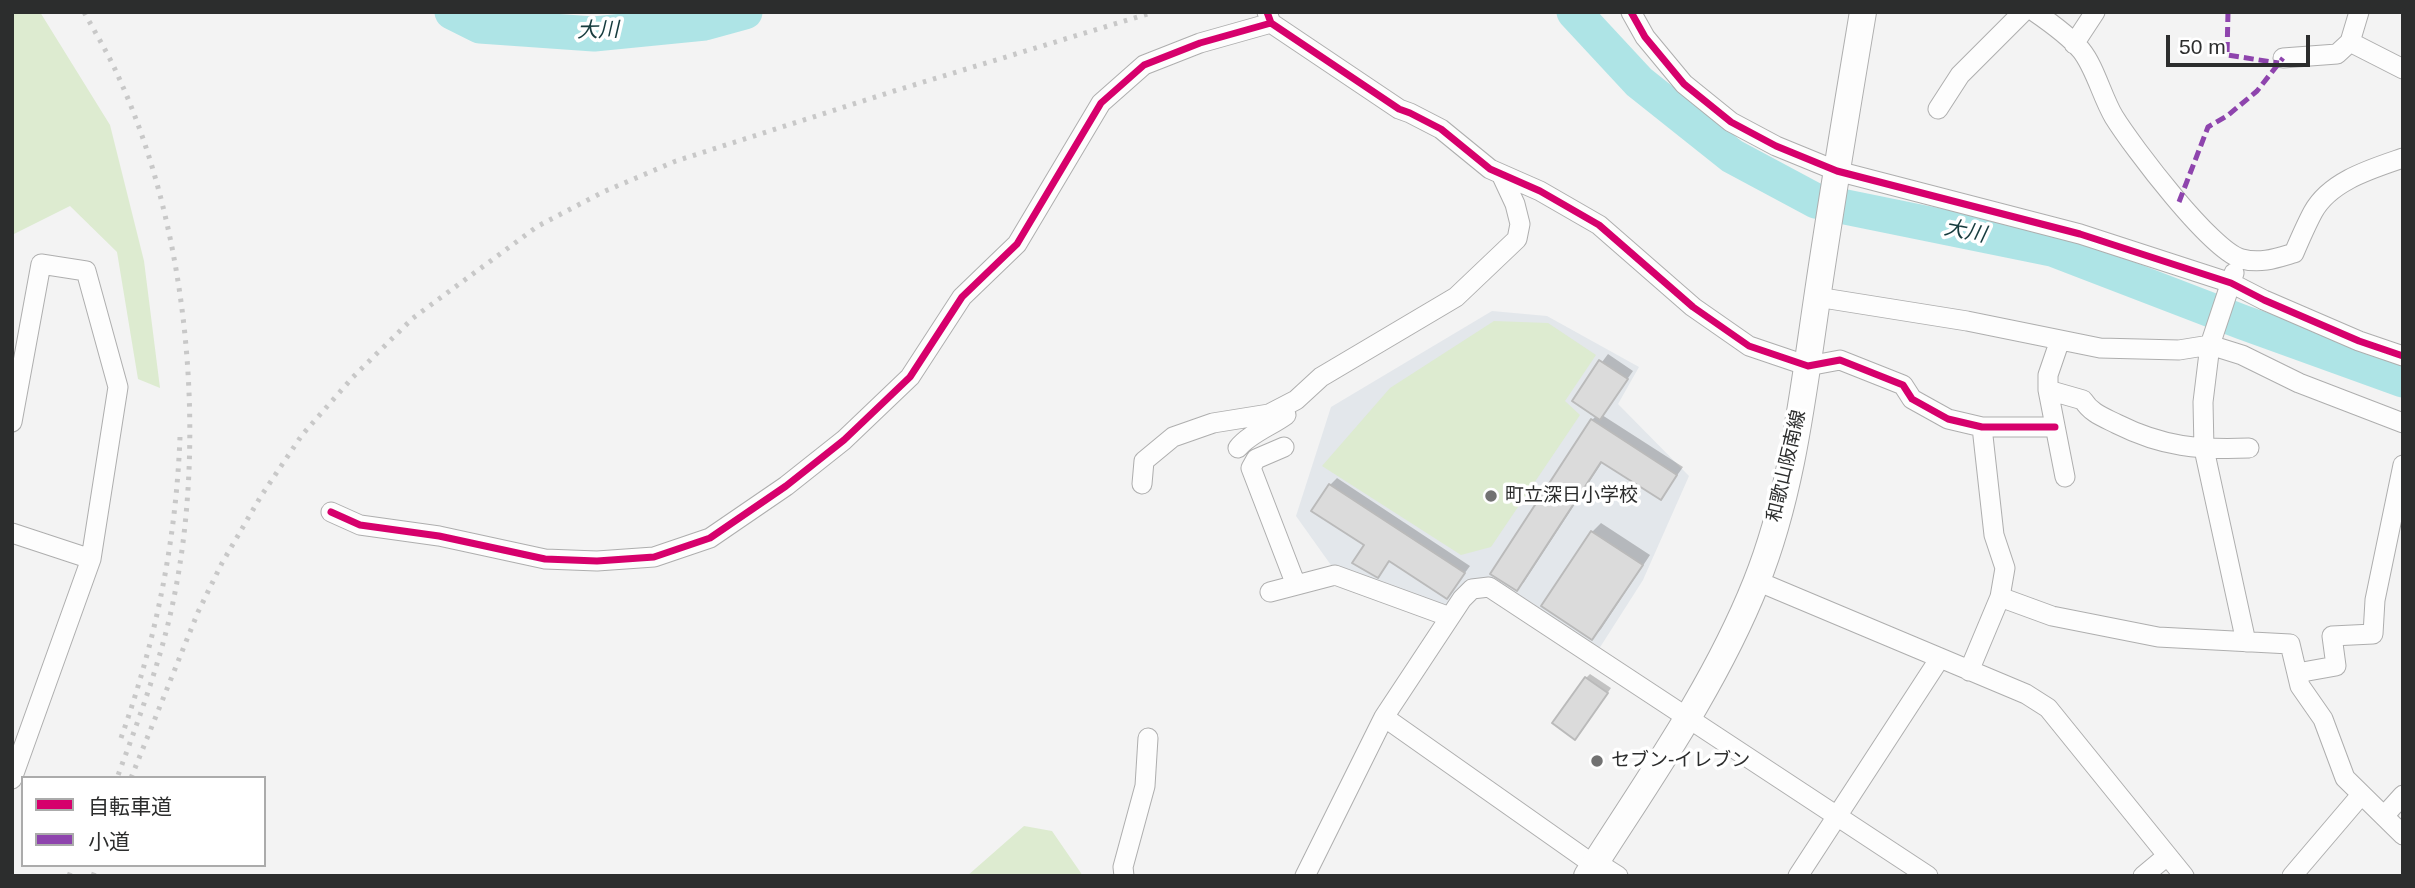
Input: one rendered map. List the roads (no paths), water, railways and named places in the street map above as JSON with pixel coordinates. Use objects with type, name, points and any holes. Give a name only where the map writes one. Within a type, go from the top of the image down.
[{"type":"main road","name":"和歌山阪南線","points":[[1599,870],[1725,653],[1757,581],[1781,505],[1797,434],[1863,12]]},
{"type":"street","points":[[1630,12],[1645,37],[1684,84],[1731,122],[1836,175],[2080,234],[2230,285],[2359,341],[2403,356]]},
{"type":"street","points":[[1938,109],[1960,75],[2023,12]]},
{"type":"street","points":[[2035,12],[2082,51],[2113,115],[2143,159],[2208,234],[2239,259],[2263,262],[2294,253],[2314,209],[2336,187],[2368,170],[2403,158]]},
{"type":"street","points":[[2074,44],[2095,12]]},
{"type":"street","points":[[2283,58],[2337,54],[2350,42],[2359,12]]},
{"type":"street","points":[[331,512],[360,524],[439,536],[545,559],[597,561],[654,558],[710,538],[786,486],[834,448],[910,377],[962,297],[1017,244],[1101,103],[1144,65],[1269,17],[1399,110],[1441,129],[1490,169],[1539,191],[1599,225],[1693,307],[1749,346],[1808,366],[1839,360],[1903,385],[1912,399],[1948,419],[1982,427],[2055,427]]},
{"type":"street","points":[[2350,42],[2403,68]]},
{"type":"street","points":[[1142,484],[1144,461],[1173,437],[1213,423],[1269,414],[1296,400],[1315,383],[1456,297],[1517,239],[1520,224],[1515,204],[1501,174]]},
{"type":"street","points":[[2239,259],[2211,341],[2203,402],[2204,449],[2246,642]]},
{"type":"street","points":[[12,422],[41,264],[86,271],[118,387],[91,559],[12,779]]},
{"type":"street","points":[[1817,297],[1967,321],[2100,348],[2179,350],[2211,341],[2299,383],[2403,423]]},
{"type":"street","points":[[2060,340],[2048,375],[2048,390],[2064,477]]},
{"type":"street","points":[[1238,447],[1245,439],[1293,411],[1315,383]]},
{"type":"street","points":[[2048,390],[2083,400],[2090,410],[2145,438],[2204,449],[2249,448]]},
{"type":"street","points":[[1969,671],[2000,597],[2006,568],[1994,534],[1982,427]]},
{"type":"street","points":[[1284,447],[1256,459],[1251,468],[1296,585]]},
{"type":"street","points":[[2297,673],[2336,666],[2332,636],[2373,634],[2375,600],[2403,465]]},
{"type":"street","points":[[12,533],[91,559]]},
{"type":"street","points":[[1270,592],[1335,575],[1450,617]]},
{"type":"street","points":[[1757,581],[2026,694],[2048,708],[2184,876]]},
{"type":"street","points":[[1306,875],[1384,718],[1462,598],[1472,590],[1489,587],[1928,876]]},
{"type":"street","points":[[2000,597],[2052,616],[2158,637],[2290,644],[2300,686],[2323,719],[2345,778],[2403,835]]},
{"type":"street","points":[[1798,876],[1940,658]]},
{"type":"street","points":[[1384,718],[1599,870]]},
{"type":"street","points":[[1124,876],[1123,867],[1145,786],[1148,738]]},
{"type":"street","points":[[2292,876],[2361,795]]},
{"type":"street","points":[[2384,816],[2403,795]]},
{"type":"street","points":[[2143,876],[2168,856]]},
{"type":"waterway","name":"大川","points":[[452,12],[480,26],[594,34],[705,23],[745,12]]},
{"type":"waterway","name":"大川","points":[[1574,12],[1639,82],[1732,156],[1816,201],[2052,249],[2403,380]]},
{"type":"railway","points":[[84,12],[119,78],[143,138],[162,202],[176,269],[190,407],[189,476],[183,543],[172,607],[154,672],[118,776]]},
{"type":"railway","points":[[132,776],[198,612],[222,563],[261,496],[302,435],[353,377],[413,318],[538,226],[603,192],[676,161],[1154,12]]},
{"type":"railway","points":[[121,738],[144,664],[162,590],[174,514],[180,437]]},
{"type":"railway","points":[[69,876],[72,867]]},
{"type":"railway","points":[[93,876],[96,867]]},
{"type":"place","name":"町立深日小学校","points":[[1491,496]]},
{"type":"place","name":"セブン-イレブン","points":[[1597,761]]}]
